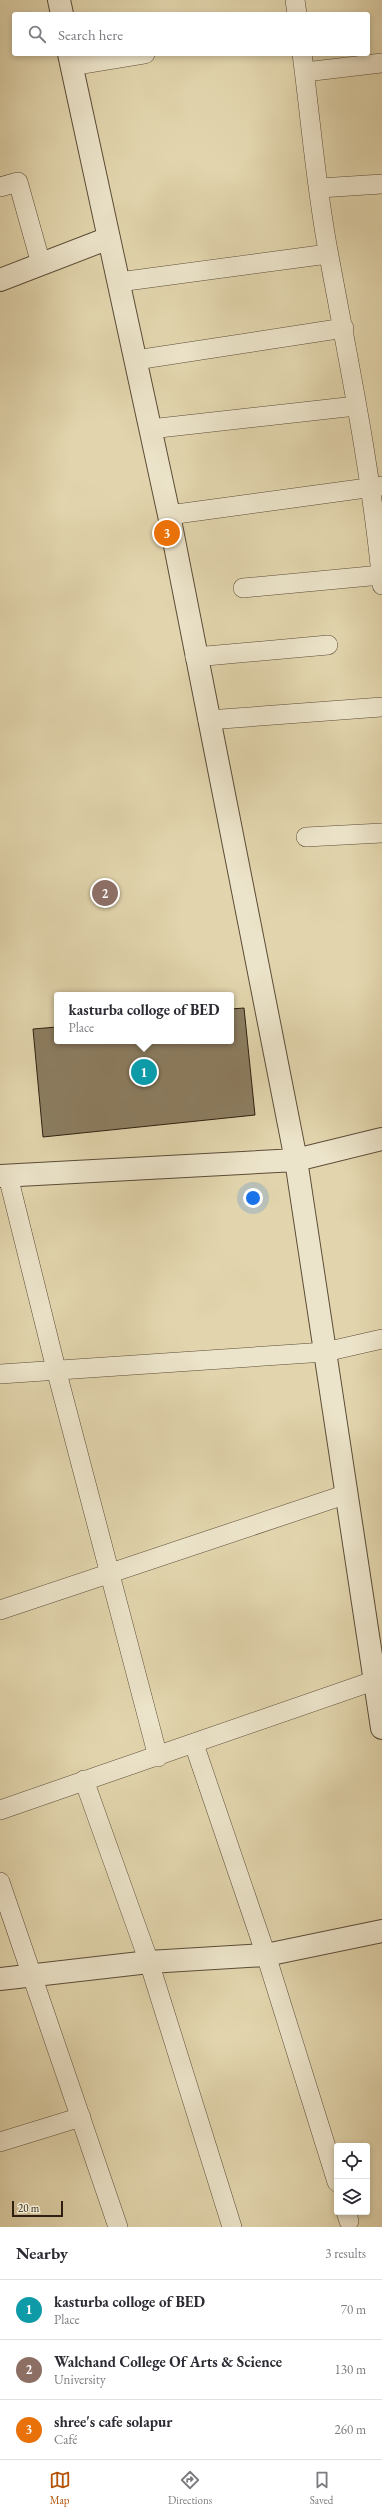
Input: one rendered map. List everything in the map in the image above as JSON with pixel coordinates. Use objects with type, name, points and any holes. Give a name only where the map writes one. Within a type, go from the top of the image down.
[{"type":"street","points":[[59,0],[62,12]]},
{"type":"street","points":[[295,0],[297,12]]},
{"type":"street","points":[[120,56],[70,60],[169,516],[195,656],[296,1160],[346,1494],[378,1679],[382,1728]]},
{"type":"street","points":[[243,588],[382,580],[376,487],[356,406],[344,328],[328,254],[304,63],[382,63]]},
{"type":"street","points":[[0,187],[18,182],[41,264]]},
{"type":"street","points":[[320,188],[382,184]]},
{"type":"street","points":[[0,280],[109,238]]},
{"type":"street","points":[[119,282],[328,254]]},
{"type":"street","points":[[136,360],[344,328]]},
{"type":"street","points":[[150,429],[356,406]]},
{"type":"street","points":[[169,516],[376,487]]},
{"type":"street","points":[[195,656],[328,645]]},
{"type":"street","points":[[208,720],[382,707]]},
{"type":"street","points":[[306,837],[382,834]]},
{"type":"street","points":[[158,1757],[111,1573],[4,1176],[296,1160],[382,1139]]},
{"type":"street","points":[[0,1374],[56,1369],[325,1352],[382,1339]]},
{"type":"street","points":[[0,1610],[346,1494]]},
{"type":"street","points":[[0,1810],[84,1780],[158,1757],[378,1679]]},
{"type":"street","points":[[194,1744],[266,1955],[336,2179]]},
{"type":"street","points":[[84,1780],[149,1962],[232,2227]]},
{"type":"street","points":[[0,1882],[118,2227]]},
{"type":"street","points":[[0,1979],[149,1962],[266,1955],[382,1931]]},
{"type":"street","points":[[0,2142],[81,2117]]},
{"type":"building","points":[[244,1008],[255,1115],[43,1137],[33,1029],[54,1027],[54,1044],[234,1044],[234,1009]]},
{"type":"place","name":"shree's cafe solapur","points":[[167,533]]},
{"type":"place","name":"Walchand College Of Arts & Science","points":[[105,893]]},
{"type":"place","name":"kasturba colloge of BED","points":[[144,1072]]}]
